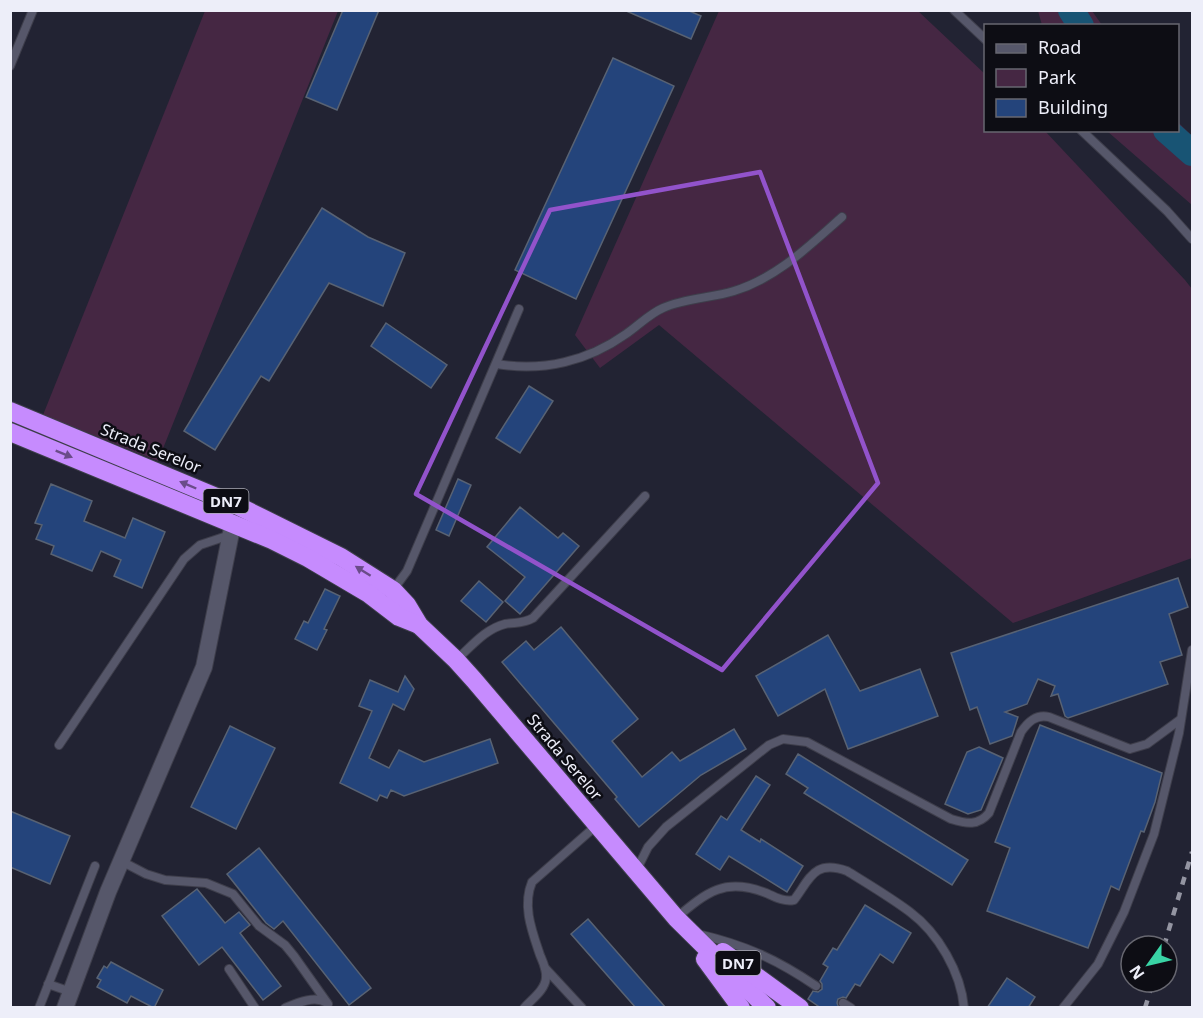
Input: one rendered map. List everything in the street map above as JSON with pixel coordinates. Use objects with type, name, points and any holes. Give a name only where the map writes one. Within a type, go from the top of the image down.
[{"type":"highway","name":"Strada Serelor","points":[[10,411],[238,506],[341,557],[393,590],[407,605],[419,625],[456,660],[676,918]]},
{"type":"highway","name":"Strada Serelor","points":[[10,432],[231,529],[308,558],[369,594],[399,617],[419,625]]},
{"type":"highway","name":"DN7","points":[[676,918],[800,1008]]},
{"type":"highway","name":"DN7","points":[[676,918],[741,1008]]},
{"type":"highway","name":"DN7","points":[[676,918],[767,1008]]},
{"type":"street","points":[[68,1000],[121,861],[204,667],[231,529]]},
{"type":"lane","points":[[10,66],[33,10]]},
{"type":"lane","points":[[954,10],[984,38]]},
{"type":"lane","points":[[1083,132],[1167,211],[1192,238]]},
{"type":"lane","points":[[497,364],[514,367],[541,366],[574,361],[601,350],[664,308],[735,291],[770,276],[842,217]]},
{"type":"lane","points":[[393,590],[407,571],[519,309]]},
{"type":"lane","points":[[456,660],[487,632],[506,624],[525,622],[533,618],[645,496]]},
{"type":"lane","points":[[59,745],[184,559],[200,545],[231,529]]},
{"type":"lane","points":[[1063,1008],[1098,964],[1124,912],[1154,834],[1181,719],[1192,650]]},
{"type":"lane","points":[[636,871],[648,847],[666,827],[769,745],[783,739],[807,742],[951,819],[975,823],[989,813],[1021,732],[1033,719],[1043,716],[1050,717],[1130,749],[1147,744],[1181,719]]},
{"type":"lane","points":[[524,1008],[542,989],[546,978],[528,910],[528,893],[532,882],[597,825]]},
{"type":"lane","points":[[121,861],[146,874],[165,880],[206,883],[233,894],[259,926],[285,945],[330,1006]]},
{"type":"lane","points":[[39,1008],[95,866]]},
{"type":"lane","points":[[676,918],[702,896],[722,888],[737,886],[752,888],[783,900],[794,900],[813,872],[827,867],[837,867],[911,912],[926,927],[950,962],[962,992],[964,1008]]},
{"type":"lane","points":[[698,934],[759,952],[816,986]]},
{"type":"lane","points":[[545,968],[582,1008]]},
{"type":"lane","points":[[229,969],[255,1008]]},
{"type":"lane","points":[[48,984],[68,1000]]},
{"type":"lane","points":[[285,1008],[314,999],[322,1000],[330,1006]]},
{"type":"highlighted area","points":[[760,172],[878,483],[722,670],[416,494],[550,210]]},
{"type":"green space","points":[[205,11],[338,11],[158,461],[43,415]]},
{"type":"green space","points":[[719,11],[918,11],[984,73],[984,132],[1046,132],[1192,289],[1192,558],[1013,623],[659,325],[600,368],[575,335]]},
{"type":"green space","points":[[1038,11],[1092,11],[1101,24],[1042,24]]},
{"type":"green space","points":[[1179,123],[1192,136],[1192,205],[1108,132],[1179,132]]},
{"type":"building","points":[[343,10],[379,10],[337,110],[306,97]]},
{"type":"building","points":[[624,10],[687,10],[701,16],[691,39]]},
{"type":"building","points":[[613,58],[674,86],[576,299],[515,270]]},
{"type":"building","points":[[322,208],[368,237],[405,253],[383,306],[329,283],[269,381],[261,376],[215,450],[184,431]]},
{"type":"building","points":[[386,323],[447,365],[431,388],[371,346]]},
{"type":"building","points":[[529,386],[553,401],[520,453],[496,438]]},
{"type":"building","points":[[458,479],[471,485],[449,536],[436,530]]},
{"type":"building","points":[[51,484],[92,501],[84,521],[125,538],[133,518],[165,532],[142,588],[114,576],[121,560],[101,551],[92,571],[51,554],[54,546],[36,539],[42,525],[35,523]]},
{"type":"building","points":[[520,507],[558,538],[563,533],[579,546],[520,614],[505,601],[525,577],[487,547]]},
{"type":"building","points":[[1178,578],[1188,607],[1169,614],[1182,655],[1160,662],[1168,684],[1068,718],[1065,716],[1058,694],[1051,696],[1055,686],[1038,679],[1027,704],[1005,712],[1018,717],[1012,736],[990,744],[977,707],[970,710],[951,653]]},
{"type":"building","points":[[479,581],[503,602],[486,622],[461,601]]},
{"type":"building","points":[[325,589],[340,596],[317,650],[295,639],[304,621],[308,623]]},
{"type":"building","points":[[561,627],[638,719],[612,741],[642,777],[672,752],[680,761],[734,729],[746,749],[701,775],[639,827],[615,799],[617,797],[502,662],[526,641],[534,650]]},
{"type":"building","points":[[828,635],[860,691],[920,669],[938,716],[848,749],[825,689],[778,716],[756,676]]},
{"type":"building","points":[[405,676],[414,689],[404,710],[393,704],[369,758],[389,768],[399,750],[424,762],[490,739],[498,763],[404,796],[391,790],[387,798],[380,795],[377,801],[340,783],[372,711],[359,706],[370,680],[398,692]]},
{"type":"building","points":[[1040,725],[1162,773],[1144,832],[1141,831],[1119,890],[1111,886],[1088,948],[987,911],[1010,848],[995,842]]},
{"type":"building","points":[[230,726],[275,748],[236,829],[191,807]]},
{"type":"building","points":[[979,747],[1003,758],[981,810],[968,814],[945,804],[967,752]]},
{"type":"building","points":[[798,754],[968,860],[952,885],[804,793],[808,788],[786,774]]},
{"type":"building","points":[[756,776],[770,785],[741,830],[760,842],[761,839],[803,866],[787,892],[729,856],[720,870],[696,854],[721,816],[727,820]]},
{"type":"building","points":[[10,811],[70,836],[50,884],[10,867]]},
{"type":"building","points":[[259,848],[371,988],[349,1005],[283,921],[274,929],[266,923],[227,874]]},
{"type":"building","points":[[197,889],[225,923],[239,912],[250,925],[240,933],[281,986],[263,1000],[222,947],[199,965],[162,916]]},
{"type":"building","points":[[865,905],[911,933],[893,963],[880,954],[860,986],[855,984],[846,998],[838,999],[839,1008],[821,1008],[808,999],[813,991],[818,992],[822,989],[820,981],[828,967],[823,964],[833,948],[837,950]]},
{"type":"building","points":[[588,919],[666,1008],[636,1008],[571,934]]},
{"type":"building","points":[[111,962],[163,990],[154,1008],[131,996],[127,1003],[97,987],[101,980],[97,978],[104,966],[107,968]]},
{"type":"building","points":[[1007,978],[1035,997],[1028,1008],[987,1008]]},
{"type":"waterway","points":[[1071,10],[1080,24]]},
{"type":"waterway","points":[[1168,132],[1192,153]]},
{"type":"railway","points":[[1168,934],[1192,852]]},
{"type":"railway","points":[[1145,1008],[1149,994]]}]
